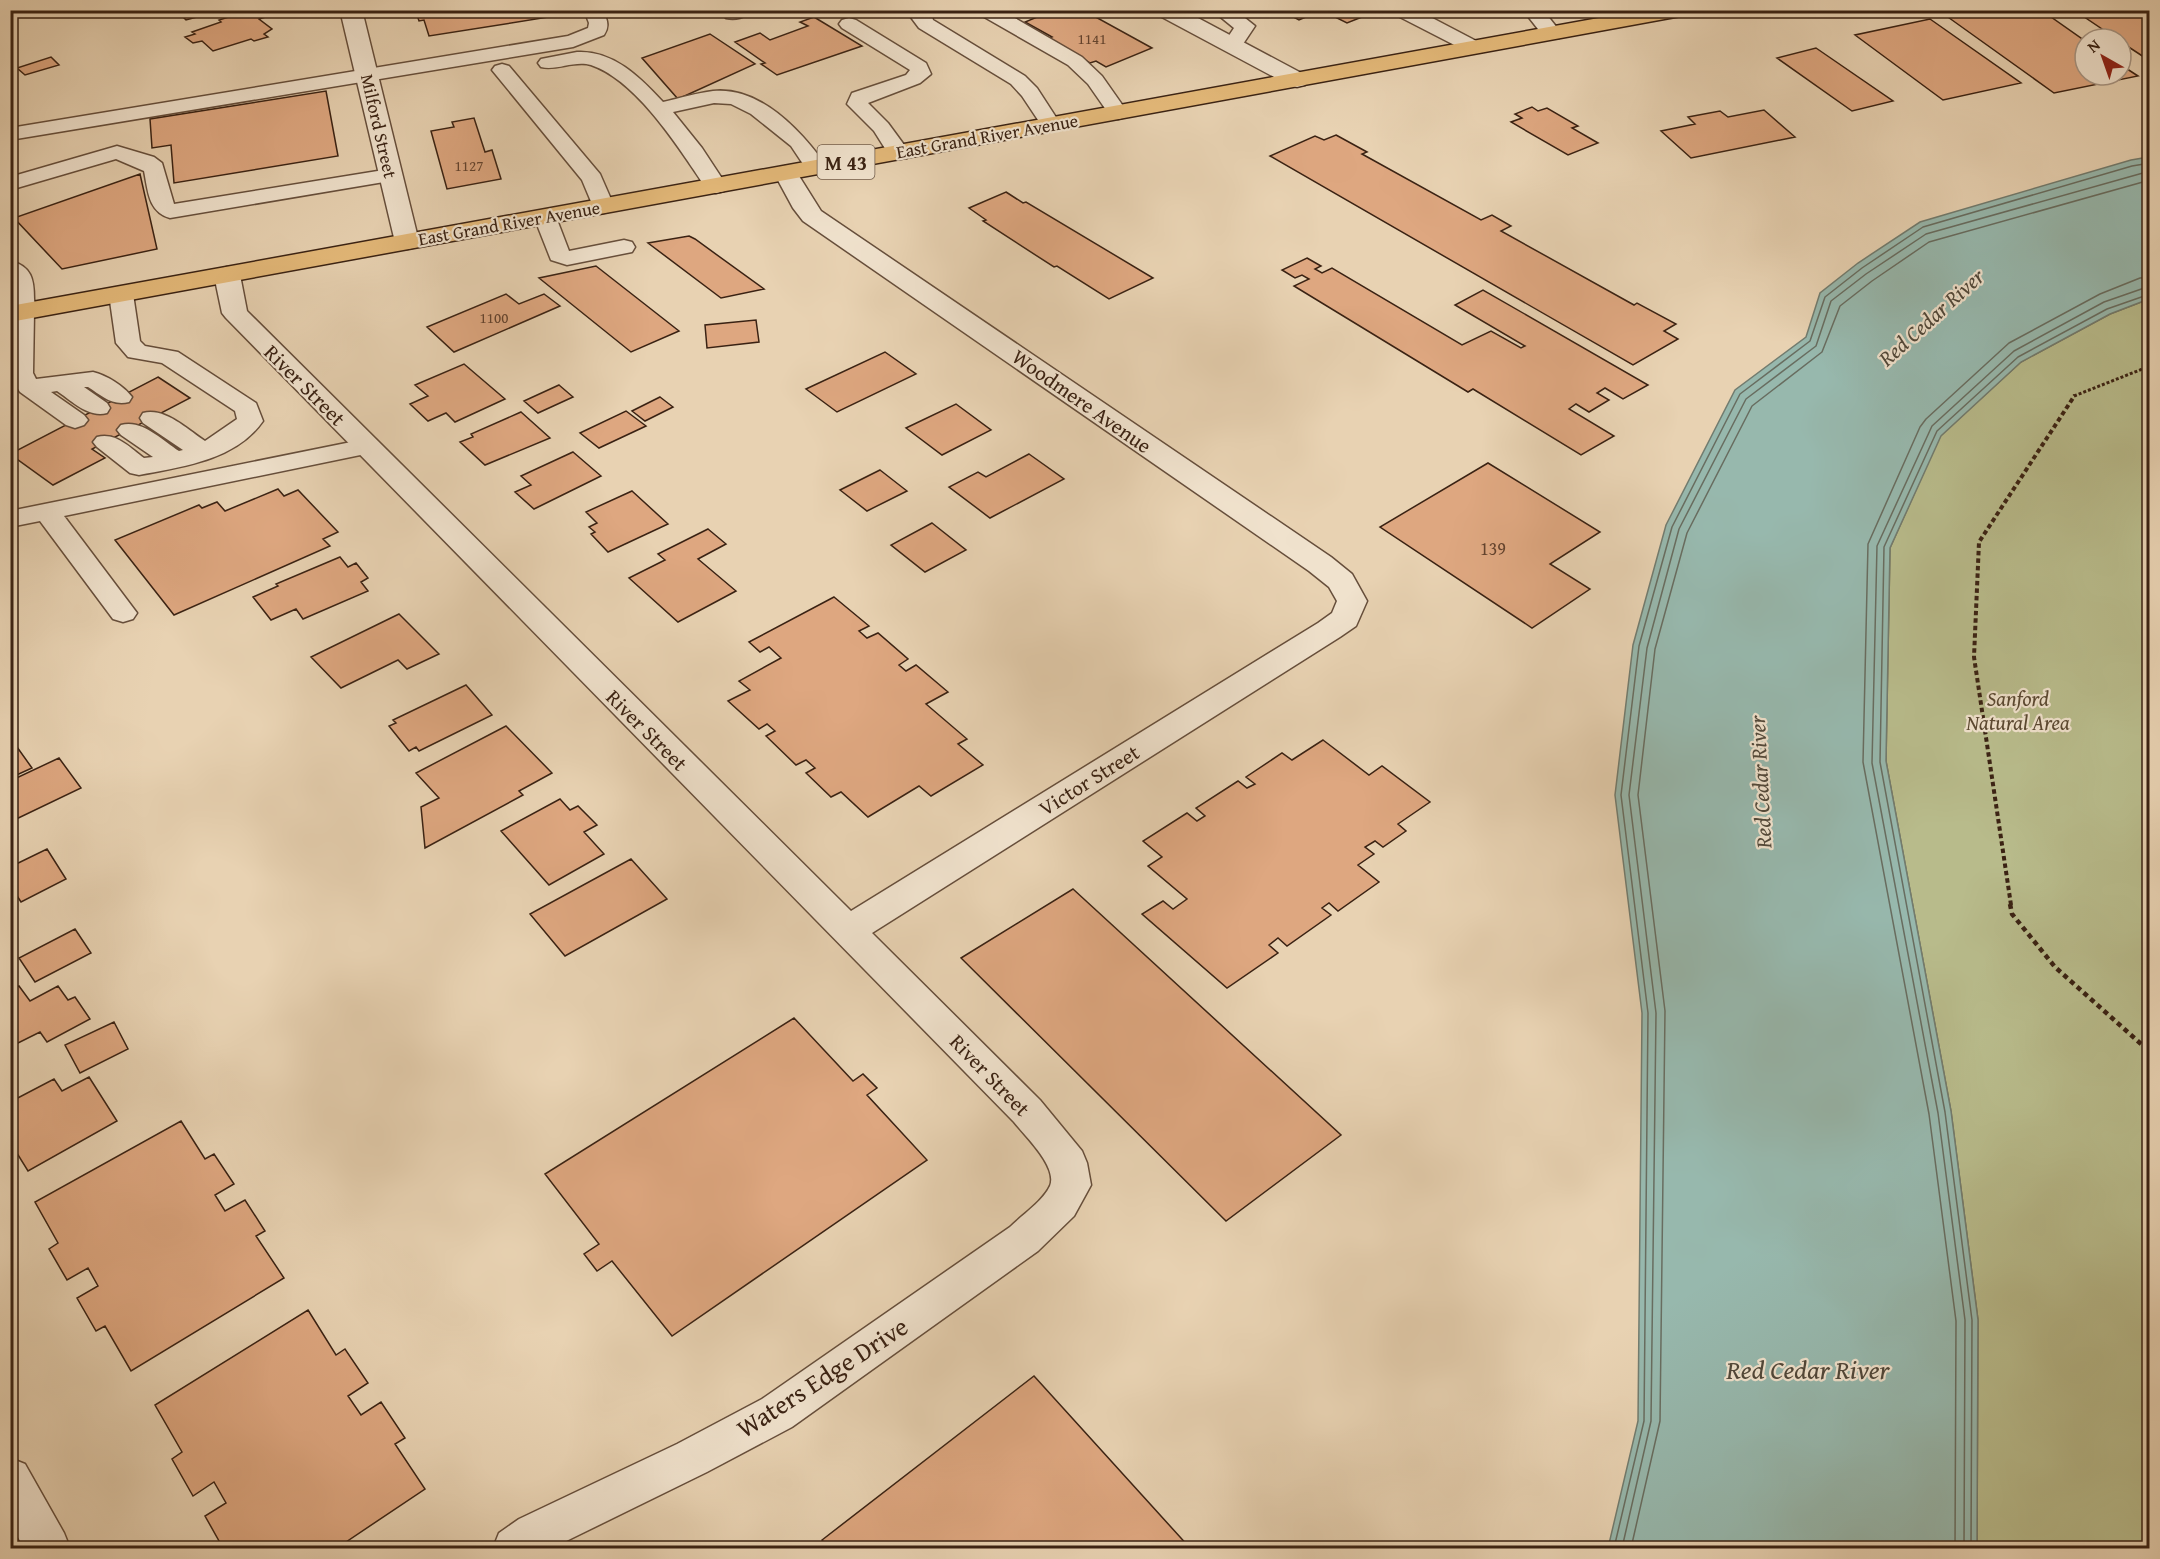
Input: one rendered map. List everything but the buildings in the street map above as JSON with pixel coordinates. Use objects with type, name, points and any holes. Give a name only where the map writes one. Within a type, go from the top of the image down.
[{"type":"main road","name":"East Grand River Avenue","points":[[16,313],[1667,12]]},
{"type":"street","name":"Milford Street","points":[[351,10],[407,242]]},
{"type":"street","points":[[1166,10],[1297,80]]},
{"type":"street","name":"Woodmere Avenue","points":[[786,173],[805,208],[813,216],[1341,581],[1352,601],[1345,619],[1329,630]]},
{"type":"street","points":[[10,268],[21,279],[16,313]]},
{"type":"street","name":"River Street","points":[[227,275],[235,313],[849,930],[1033,1119],[1068,1163],[1071,1185]]},
{"type":"street","name":"Victor Street","points":[[849,930],[1329,630]]},
{"type":"street","name":"Waters Edge Drive","points":[[514,1548],[535,1534],[692,1458],[777,1413],[1024,1239],[1060,1204],[1071,1185]]},
{"type":"street","points":[[10,1479],[48,1548]]},
{"type":"lane","points":[[369,84],[573,41],[597,31],[598,23],[593,10]]},
{"type":"lane","points":[[920,10],[920,16],[926,24],[1024,84],[1051,125]]},
{"type":"lane","points":[[986,10],[1075,61],[1095,80],[1118,112]]},
{"type":"lane","points":[[1221,10],[1245,26],[1232,46]]},
{"type":"lane","points":[[1401,10],[1475,48]]},
{"type":"lane","points":[[1532,10],[1552,34]]},
{"type":"lane","points":[[849,24],[919,67],[921,74],[913,79],[859,97],[857,104],[881,127],[898,153]]},
{"type":"lane","points":[[10,134],[136,114],[369,84],[502,70],[580,58],[595,59],[614,68],[658,109],[701,160],[716,186]]},
{"type":"lane","points":[[502,70],[592,179],[603,206]]},
{"type":"lane","points":[[658,109],[714,97],[735,98],[758,110],[798,142],[817,168]]},
{"type":"lane","points":[[117,152],[136,114]]},
{"type":"lane","points":[[10,184],[117,152],[146,162],[154,168],[164,206],[170,211],[390,175]]},
{"type":"lane","points":[[545,217],[559,255],[567,258],[624,247]]},
{"type":"lane","points":[[63,384],[109,402],[115,366],[128,343],[122,294]]},
{"type":"lane","points":[[16,313],[21,373],[29,387],[75,420]]},
{"type":"lane","points":[[29,387],[63,384],[115,366],[169,357],[248,408],[250,421],[237,435],[204,452],[175,460],[139,467],[106,442]]},
{"type":"lane","points":[[175,460],[141,424],[204,452]]},
{"type":"lane","points":[[10,519],[366,447]]},
{"type":"lane","points":[[46,511],[123,613]]},
{"type":"path","points":[[2150,366],[2075,395],[1979,542],[1974,657],[2012,914],[2055,967],[2150,1052]]},
{"type":"green space","name":"Sanford Natural Area","points":[[2149,299],[2149,1548],[1977,1548],[1978,1320],[1951,1111],[1886,761],[1890,548],[1940,436],[2021,362],[2110,314]]},
{"type":"water","name":"Red Cedar River","points":[[2149,157],[2149,299],[2110,314],[2021,362],[1941,436],[1890,548],[1886,761],[1951,1111],[1978,1320],[1977,1548],[1608,1548],[1638,1421],[1642,1013],[1615,795],[1633,645],[1666,525],[1735,390],[1806,337],[1820,293],[1858,263],[1920,222],[2131,160]]}]
